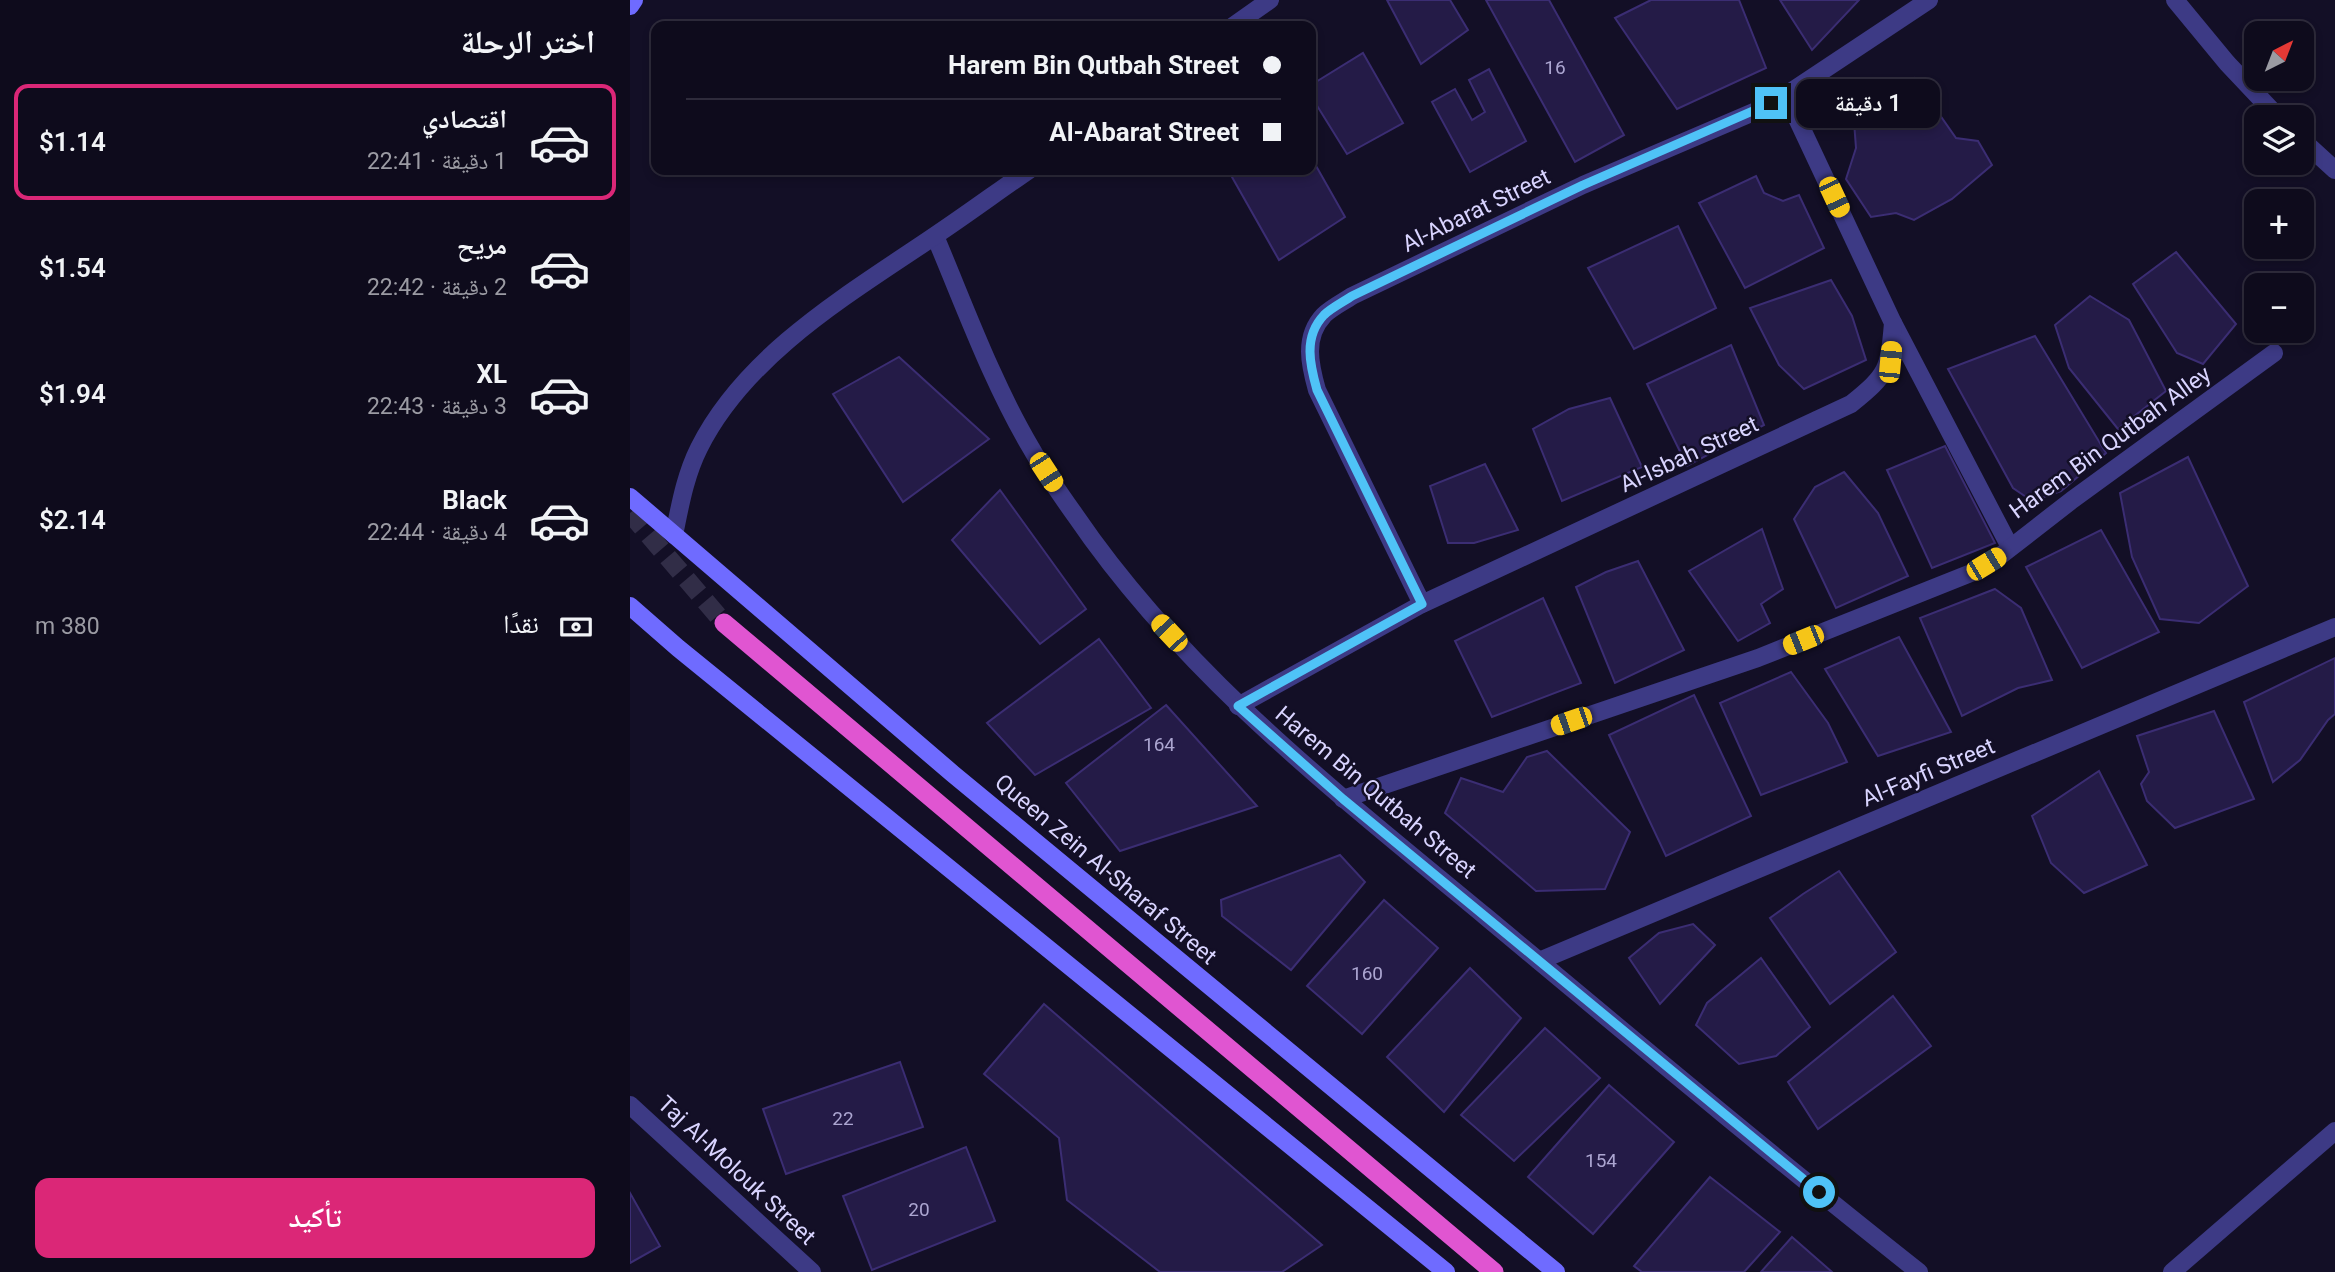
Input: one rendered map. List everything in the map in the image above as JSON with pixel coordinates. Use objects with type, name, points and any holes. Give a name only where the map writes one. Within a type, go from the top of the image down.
[{"type":"highway","points":[[724,623],[1494,1272]]},
{"type":"main road","points":[[630,6],[634,0]]},
{"type":"main road","name":"Queen Zein Al-Sharaf Street","points":[[630,496],[953,774],[1556,1272]]},
{"type":"main road","points":[[630,606],[678,648],[1446,1272]]},
{"type":"street","points":[[1240,21],[1270,0]]},
{"type":"street","name":"Al-Abarat Street","points":[[1422,604],[1317,390],[1309,362],[1311,339],[1323,316],[1352,296],[1559,197],[1756,111],[1786,95],[1928,0]]},
{"type":"street","points":[[2175,0],[2227,63],[2267,105]]},
{"type":"street","name":"Al-Isbah Street","points":[[1238,706],[1422,604],[1851,404],[1872,387],[1890,362],[1893,323],[1786,95]]},
{"type":"street","points":[[2314,151],[2335,170]]},
{"type":"street","points":[[674,535],[682,491],[698,449],[722,411],[750,376],[838,300],[1022,175]]},
{"type":"street","name":"Harem Bin Qutbah Street","points":[[935,236],[1002,392],[1031,448],[1077,518],[1151,615],[1238,706],[1343,799],[1919,1272]]},
{"type":"street","points":[[1893,323],[2010,547]]},
{"type":"street","name":"Harem Bin Qutbah Alley","points":[[1343,799],[1758,659],[1972,573],[2274,352]]},
{"type":"street","name":"Al-Fayfi Street","points":[[1539,961],[2335,627]]},
{"type":"street","name":"Taj Al-Molouk Street","points":[[630,1105],[812,1272]]},
{"type":"street","points":[[2172,1272],[2335,1131]]},
{"type":"building","points":[[1387,0],[1450,0],[1468,30],[1421,64]]},
{"type":"building","points":[[1486,0],[1549,0],[1624,135],[1575,162]]},
{"type":"building","points":[[1651,0],[1739,0],[1766,68],[1677,109],[1615,18]]},
{"type":"building","points":[[1780,0],[1859,0],[1812,50]]},
{"type":"building","points":[[1363,53],[1403,123],[1347,154],[1316,104],[1316,82]]},
{"type":"building","points":[[1489,69],[1526,141],[1470,172],[1432,102],[1455,89],[1472,120],[1485,112],[1469,80]]},
{"type":"building","points":[[1914,78],[1956,138],[1978,141],[1992,165],[1952,199],[1914,220],[1896,213],[1871,217],[1846,179],[1856,148],[1853,108]]},
{"type":"building","points":[[1316,166],[1345,217],[1279,260],[1231,175],[1316,175]]},
{"type":"building","points":[[1756,176],[1764,193],[1783,201],[1799,195],[1824,248],[1745,288],[1699,203]]},
{"type":"building","points":[[1678,226],[1716,308],[1634,349],[1588,268]]},
{"type":"building","points":[[2176,252],[2236,324],[2203,364],[2177,353],[2133,284]]},
{"type":"building","points":[[1831,280],[1852,316],[1866,360],[1804,389],[1779,365],[1750,308]]},
{"type":"building","points":[[2090,296],[2129,320],[2166,391],[2118,429],[2069,368],[2055,325]]},
{"type":"building","points":[[2035,336],[2106,453],[2061,491],[2032,501],[2013,488],[1948,369]]},
{"type":"building","points":[[1731,345],[1764,425],[1687,466],[1647,384]]},
{"type":"building","points":[[899,357],[989,439],[903,502],[833,394]]},
{"type":"building","points":[[1610,398],[1642,467],[1562,501],[1533,429],[1569,409]]},
{"type":"building","points":[[1945,446],[1995,543],[1932,568],[1887,470]]},
{"type":"building","points":[[2188,457],[2248,586],[2199,623],[2160,619],[2132,557],[2120,493]]},
{"type":"building","points":[[1485,464],[1518,530],[1474,543],[1448,543],[1430,486]]},
{"type":"building","points":[[1844,472],[1878,513],[1908,576],[1836,608],[1794,519],[1815,487]]},
{"type":"building","points":[[1000,490],[1086,609],[1040,644],[952,540]]},
{"type":"building","points":[[1762,529],[1783,589],[1761,604],[1770,623],[1738,641],[1689,571]]},
{"type":"building","points":[[2101,530],[2159,632],[2082,668],[2026,567]]},
{"type":"building","points":[[1638,561],[1684,650],[1615,683],[1576,587],[1606,572]]},
{"type":"building","points":[[1995,589],[2021,608],[2052,680],[2018,688],[1962,716],[1920,618]]},
{"type":"building","points":[[1543,598],[1581,683],[1492,717],[1455,641]]},
{"type":"building","points":[[1899,637],[1951,732],[1878,756],[1825,669]]},
{"type":"building","points":[[1099,639],[1151,708],[1035,775],[987,723]]},
{"type":"building","points":[[2335,658],[2335,714],[2300,760],[2273,782],[2244,702]]},
{"type":"building","points":[[1791,672],[1828,723],[1847,762],[1761,795],[1720,703]]},
{"type":"building","points":[[1694,695],[1751,816],[1666,856],[1609,735]]},
{"type":"building","points":[[1166,705],[1257,806],[1120,851],[1066,783]]},
{"type":"building","points":[[2214,711],[2254,799],[2175,828],[2147,801],[2141,784],[2149,772],[2137,736]]},
{"type":"building","points":[[1547,751],[1630,832],[1605,889],[1536,891],[1445,813],[1461,778],[1503,792],[1527,757]]},
{"type":"building","points":[[2099,771],[2147,865],[2084,893],[2051,863],[2032,816]]},
{"type":"building","points":[[1340,855],[1365,882],[1291,970],[1222,916],[1221,900]]},
{"type":"building","points":[[1839,871],[1896,952],[1830,1004],[1770,918]]},
{"type":"building","points":[[1384,900],[1438,948],[1362,1034],[1307,986]]},
{"type":"building","points":[[1693,924],[1715,945],[1660,1004],[1629,958],[1659,933]]},
{"type":"building","points":[[1761,958],[1810,1027],[1776,1056],[1739,1064],[1696,1025],[1707,1003]]},
{"type":"building","points":[[1470,968],[1521,1018],[1444,1112],[1387,1057]]},
{"type":"building","points":[[1893,996],[1931,1046],[1818,1129],[1788,1082]]},
{"type":"building","points":[[1044,1004],[1322,1245],[1282,1272],[1160,1272],[1067,1200],[1059,1138],[984,1074]]},
{"type":"building","points":[[1545,1028],[1600,1078],[1514,1161],[1461,1115]]},
{"type":"building","points":[[900,1062],[923,1127],[786,1174],[763,1109]]},
{"type":"building","points":[[1609,1085],[1674,1142],[1593,1234],[1528,1177]]},
{"type":"building","points":[[966,1147],[995,1221],[872,1270],[843,1196]]},
{"type":"building","points":[[1710,1177],[1780,1232],[1744,1272],[1642,1272],[1634,1266]]},
{"type":"building","points":[[630,1193],[660,1246],[630,1263]]},
{"type":"building","points":[[1792,1237],[1832,1272],[1761,1272]]},
{"type":"tunnel","points":[[630,513],[724,623]]},
{"type":"route","points":[[1771,103],[1583,185],[1352,296],[1323,316],[1311,339],[1309,362],[1317,390],[1422,604],[1238,706],[1343,799],[1819,1192]]}]
